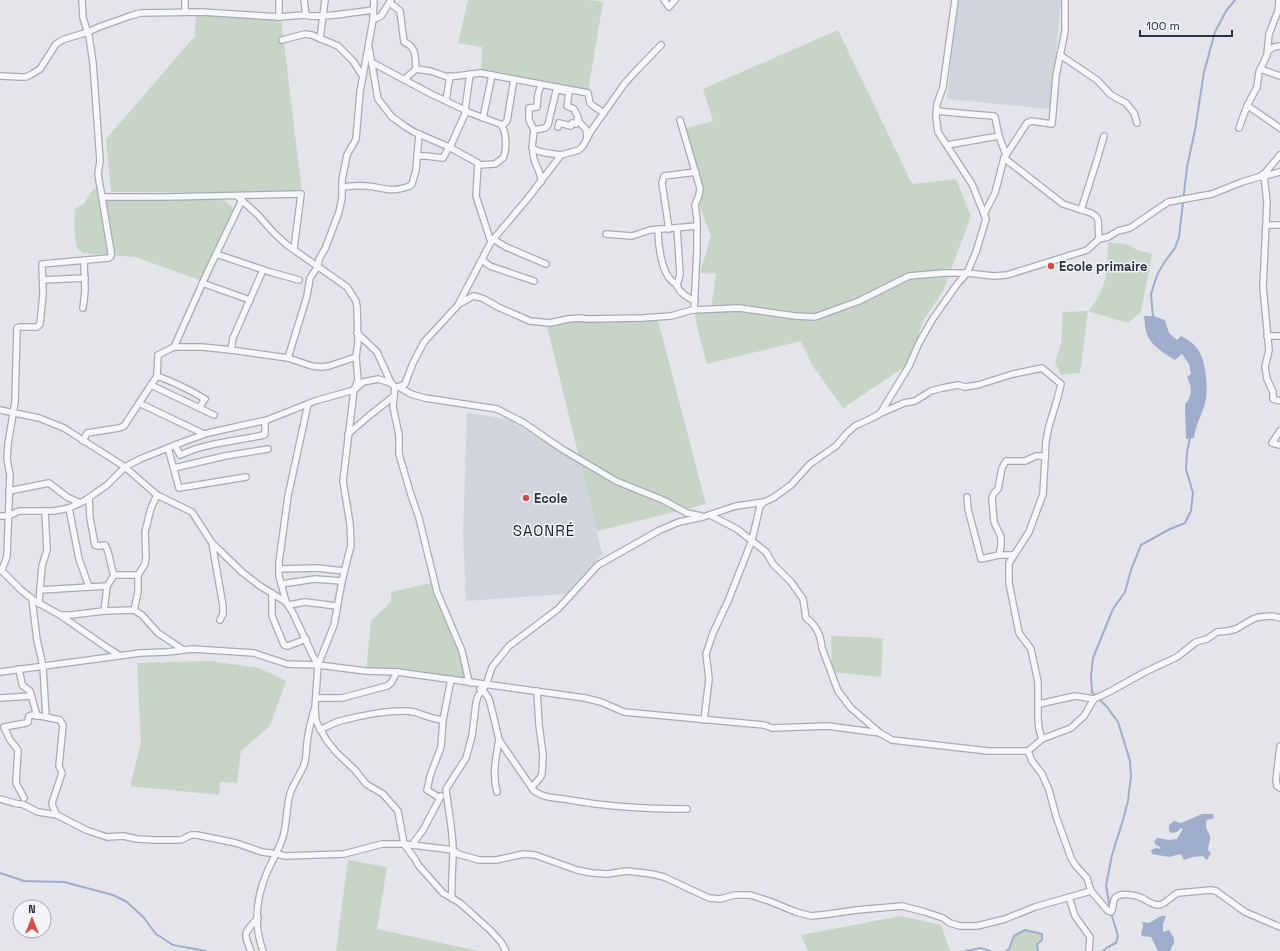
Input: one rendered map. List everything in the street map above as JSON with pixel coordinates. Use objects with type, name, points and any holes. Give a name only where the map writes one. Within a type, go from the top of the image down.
[{"type":"street","points":[[82,0],[83,18],[88,32],[93,63],[100,161],[98,174],[111,256],[109,258],[42,264],[42,310],[39,326],[17,328],[15,402],[7,459],[10,475],[10,509],[8,516],[7,556],[1,570],[32,599],[60,615],[106,648],[119,655]]},
{"type":"street","points":[[185,0],[185,12]]},
{"type":"street","points":[[278,0],[279,17]]},
{"type":"street","points":[[304,0],[306,15]]},
{"type":"street","points":[[320,39],[325,0]]},
{"type":"street","points":[[288,358],[307,296],[310,278],[318,266],[319,259],[325,249],[339,212],[342,198],[345,165],[356,139],[362,75],[374,0]]},
{"type":"street","points":[[664,0],[669,7],[675,0]]},
{"type":"street","points":[[881,413],[909,366],[932,320],[958,282],[967,273],[976,252],[986,219],[972,184],[938,132],[936,117],[938,99],[943,87],[955,0]]},
{"type":"street","points":[[984,214],[994,193],[1005,156],[1027,123],[1031,120],[1052,124],[1056,76],[1065,30],[1066,0]]},
{"type":"street","points":[[1239,128],[1257,87],[1260,69],[1266,59],[1269,34],[1278,11],[1279,0]]},
{"type":"street","points":[[372,20],[381,16],[391,1],[400,11],[404,42],[409,44],[415,52],[416,69],[405,80]]},
{"type":"street","points":[[0,76],[26,77],[40,69],[58,42],[140,13],[185,12],[279,17],[323,15],[372,10]]},
{"type":"street","points":[[282,40],[309,34],[338,46],[353,61],[362,75]]},
{"type":"street","points":[[368,45],[378,99],[392,117],[419,134],[450,147],[478,163],[476,196],[492,241],[546,264]]},
{"type":"street","points":[[533,150],[561,155],[579,150],[634,73],[662,45]]},
{"type":"street","points":[[1268,51],[1274,47],[1280,46]]},
{"type":"street","points":[[1060,55],[1097,80],[1112,95],[1126,103],[1134,113],[1137,123]]},
{"type":"street","points":[[372,63],[465,111],[500,124],[502,126],[506,147],[503,158],[495,164],[478,165]]},
{"type":"street","points":[[416,69],[430,70],[450,76],[481,73],[588,93],[590,103],[604,113]]},
{"type":"street","points":[[1260,69],[1280,76]]},
{"type":"street","points":[[417,156],[443,158],[450,147],[465,111],[470,74]]},
{"type":"street","points":[[483,118],[492,75]]},
{"type":"street","points":[[446,100],[450,76]]},
{"type":"street","points":[[502,126],[507,121],[514,79]]},
{"type":"street","points":[[541,85],[538,94],[538,105],[529,108],[529,120],[534,130],[532,145],[533,160],[541,174],[541,182]]},
{"type":"street","points":[[557,87],[559,90],[569,92],[567,106],[574,109],[579,122],[586,130],[587,138]]},
{"type":"street","points":[[534,130],[546,128],[548,125],[557,87]]},
{"type":"street","points":[[1248,106],[1280,128]]},
{"type":"street","points":[[937,111],[994,116],[1005,156],[1063,204],[1096,216],[1098,220],[1099,240]]},
{"type":"street","points":[[558,127],[559,123],[570,126],[572,123],[576,124],[578,117]]},
{"type":"street","points":[[680,120],[700,188],[695,205],[697,226],[694,310]]},
{"type":"street","points":[[342,187],[353,185],[391,190],[410,186],[416,170],[419,134]]},
{"type":"street","points":[[947,145],[999,136]]},
{"type":"street","points":[[1081,210],[1104,136]]},
{"type":"street","points":[[395,385],[403,386],[407,381],[413,363],[424,342],[459,304],[492,241],[541,182],[561,155]]},
{"type":"street","points":[[1280,155],[1262,177],[1267,202],[1263,287],[1269,350],[1265,364],[1267,379],[1273,399],[1280,401]]},
{"type":"street","points":[[669,229],[662,179],[664,176],[696,172]]},
{"type":"street","points":[[459,304],[473,296],[478,296],[530,320],[550,323],[580,318],[624,319],[664,316],[694,310],[739,308],[795,316],[815,317],[859,301],[909,276],[943,273],[967,273],[994,276],[1007,275],[1087,250],[1099,240],[1118,231],[1130,228],[1168,202],[1212,194],[1242,182],[1280,172]]},
{"type":"street","points":[[102,197],[301,194],[294,249]]},
{"type":"street","points":[[237,196],[258,215],[273,232],[347,287],[356,301],[358,333],[356,357],[358,380],[354,390],[343,481],[350,524],[351,545],[344,571],[334,625],[318,665],[315,708],[307,743],[307,755],[303,767],[289,795],[283,836],[277,854],[268,870],[259,892],[257,907],[258,932],[263,951]]},
{"type":"street","points":[[174,347],[202,282],[242,200]]},
{"type":"street","points":[[1267,225],[1280,225]]},
{"type":"street","points":[[606,234],[632,236],[644,232],[697,226]]},
{"type":"street","points":[[676,284],[680,274],[677,228]]},
{"type":"street","points":[[658,230],[658,241],[661,256],[670,280],[676,284],[684,296],[695,300]]},
{"type":"street","points":[[216,254],[263,270],[299,280]]},
{"type":"street","points":[[83,308],[85,278],[84,260]]},
{"type":"street","points":[[482,260],[490,266],[534,281]]},
{"type":"street","points":[[231,350],[233,338],[263,270]]},
{"type":"street","points":[[43,280],[85,278]]},
{"type":"street","points":[[202,282],[250,300]]},
{"type":"street","points":[[358,333],[377,352],[395,385],[393,407],[399,435],[399,454],[419,518],[437,592],[462,651],[469,682]]},
{"type":"street","points":[[1267,336],[1280,336]]},
{"type":"street","points":[[83,441],[87,433],[124,426],[157,376],[158,355],[174,347],[202,347],[231,350],[288,358],[312,366],[322,367],[356,357]]},
{"type":"street","points":[[412,845],[423,830],[440,798],[466,758],[472,736],[476,703],[484,688],[492,667],[509,646],[558,609],[598,565],[660,530],[679,522],[703,517],[736,506],[764,502],[773,498],[791,485],[810,464],[836,446],[846,433],[855,426],[881,413],[904,403],[915,401],[931,391],[958,385],[978,385],[1013,374],[1042,368],[1061,384],[1049,426],[1045,456],[1043,494],[1029,532],[1009,563],[1009,583],[1019,633],[1031,649],[1038,682],[1039,729],[1042,739]]},
{"type":"street","points":[[157,376],[180,385],[186,390],[205,399],[199,408]]},
{"type":"street","points":[[0,516],[8,516],[19,511],[45,511],[70,508],[89,498],[107,485],[125,467],[140,459],[204,434],[265,421],[308,404],[354,390],[363,382],[373,379],[383,380],[411,394],[425,398],[497,409],[524,423],[562,449],[616,481],[663,500],[688,513],[703,517]]},
{"type":"street","points":[[151,385],[214,415]]},
{"type":"street","points":[[348,434],[393,397]]},
{"type":"street","points":[[139,403],[204,434]]},
{"type":"street","points":[[308,404],[288,496],[279,569],[281,584],[287,604],[293,613],[318,665]]},
{"type":"street","points":[[0,410],[39,418],[64,428],[125,467],[157,495],[192,512],[212,543],[242,572],[287,604],[305,602],[337,606]]},
{"type":"street","points":[[175,445],[180,455],[217,444],[264,435],[265,421]]},
{"type":"street","points":[[1280,431],[1272,443],[1280,445]]},
{"type":"street","points":[[168,448],[178,487],[181,488],[246,477]]},
{"type":"street","points":[[174,468],[225,456],[268,450]]},
{"type":"street","points":[[999,555],[1001,537],[994,522],[992,498],[1000,484],[1002,468],[1006,461],[1024,461],[1036,456],[1045,456]]},
{"type":"street","points":[[10,491],[48,483],[67,497],[80,503]]},
{"type":"street","points":[[134,610],[138,592],[138,575],[145,564],[146,557],[144,532],[151,508],[157,495]]},
{"type":"street","points":[[967,497],[968,509],[981,559],[999,555],[1014,555]]},
{"type":"street","points":[[89,498],[90,518],[95,545],[105,545],[114,575]]},
{"type":"street","points":[[704,720],[709,679],[706,654],[713,633],[728,601],[752,540],[760,506],[764,502]]},
{"type":"street","points":[[70,508],[79,559],[89,587]]},
{"type":"street","points":[[39,604],[42,566],[47,550],[45,511]]},
{"type":"street","points":[[710,515],[737,529],[752,540],[766,552],[773,564],[791,582],[803,599],[806,618],[813,623],[817,630],[838,691],[851,708],[880,733],[892,740],[988,750],[1028,751],[1042,739],[1071,728],[1084,716],[1094,699]]},
{"type":"street","points":[[212,543],[223,614],[220,620]]},
{"type":"street","points":[[279,569],[318,568],[344,571]]},
{"type":"street","points":[[114,575],[138,575]]},
{"type":"street","points":[[104,611],[107,586],[114,575]]},
{"type":"street","points":[[281,584],[315,579],[342,581]]},
{"type":"street","points":[[40,590],[107,586]]},
{"type":"street","points":[[272,593],[272,616],[284,645],[288,646],[306,639]]},
{"type":"street","points":[[32,599],[37,640],[43,666],[46,717]]},
{"type":"street","points":[[60,615],[134,610],[142,615],[158,633],[182,649]]},
{"type":"street","points":[[1039,704],[1075,696],[1094,699],[1177,657],[1196,642],[1207,639],[1217,632],[1236,629],[1259,617],[1273,616],[1280,618]]},
{"type":"street","points":[[0,672],[119,655],[167,652],[182,649],[254,653],[287,664],[318,665],[366,671],[397,672],[469,682],[484,688],[537,691],[585,698],[601,702],[624,712],[764,725],[772,728],[828,726],[880,733]]},
{"type":"street","points":[[19,669],[22,684],[30,691],[37,716]]},
{"type":"street","points":[[316,698],[342,698],[387,686],[391,683],[397,672]]},
{"type":"street","points":[[440,798],[427,790],[430,776],[441,747],[443,720],[451,679]]},
{"type":"street","points":[[484,688],[489,699],[499,740],[534,791],[541,796],[642,809],[688,809]]},
{"type":"street","points":[[532,787],[542,774],[543,755],[537,691]]},
{"type":"street","points":[[0,698],[31,696]]},
{"type":"street","points":[[315,708],[316,721],[327,741],[355,770],[366,784],[383,794],[398,811],[404,844],[419,866],[443,893],[460,903],[490,930],[501,942],[506,951]]},
{"type":"street","points":[[320,730],[340,721],[362,716],[395,712],[413,712],[433,720],[443,720]]},
{"type":"street","points":[[24,798],[16,783],[18,750],[1,726],[26,723],[28,722],[30,715],[60,720],[63,725],[59,766],[62,773],[52,803],[52,808],[57,814],[86,830],[107,838],[123,836],[137,839],[181,840],[191,835],[197,835],[262,852],[285,856],[344,854],[382,844],[404,844],[453,850],[458,854],[479,860],[496,860],[524,854],[535,855],[592,873],[607,874],[627,871],[652,874],[664,877],[709,898],[720,899],[735,895],[750,895],[811,916],[902,906],[943,918],[950,923],[960,926],[977,926],[1005,919],[1035,906],[1091,891]]},
{"type":"street","points":[[497,792],[494,770],[499,740]]},
{"type":"street","points":[[1280,746],[1276,780],[1277,786],[1280,788]]},
{"type":"street","points":[[1028,751],[1032,761],[1042,774],[1049,790],[1056,816],[1071,858],[1087,878],[1091,891],[1108,911],[1110,912],[1112,910],[1114,899],[1121,895],[1132,895],[1142,898],[1152,904],[1158,905],[1163,904],[1173,895],[1178,893],[1211,890],[1216,891],[1245,912],[1280,927]]},
{"type":"street","points":[[446,789],[453,850],[451,875],[452,898]]},
{"type":"street","points":[[0,799],[22,804],[38,812],[57,814]]},
{"type":"street","points":[[1069,897],[1075,916],[1090,937],[1089,951]]},
{"type":"street","points":[[251,951],[245,938],[247,929],[258,918]]},
{"type":"shaded area","points":[[957,0],[1061,0],[1050,109],[947,99]]},
{"type":"shaded area","name":"Ecole","points":[[467,413],[508,419],[581,464],[602,554],[566,594],[466,601],[463,533]]},
{"type":"green space","points":[[468,0],[589,0],[603,2],[588,92],[481,70],[482,47],[458,43]]},
{"type":"green space","points":[[196,13],[281,18],[302,193],[111,192],[106,139],[195,36]]},
{"type":"green space","points":[[838,30],[912,184],[956,179],[971,216],[943,291],[923,321],[909,364],[843,408],[812,365],[801,341],[707,364],[694,311],[711,309],[716,274],[700,273],[711,236],[698,202],[698,187],[682,130],[685,127],[713,121],[703,89]]},
{"type":"green space","points":[[102,188],[105,192],[106,199],[216,198],[225,201],[235,209],[203,281],[135,257],[83,253],[77,248],[74,226],[75,209],[84,204],[93,189]]},
{"type":"green space","points":[[1108,242],[1129,245],[1137,250],[1152,254],[1141,312],[1128,323],[1088,311],[1095,303],[1103,287],[1107,270]]},
{"type":"green space","points":[[1088,311],[1080,373],[1061,375],[1055,363],[1061,343],[1063,312]]},
{"type":"green space","points":[[657,317],[706,504],[597,531],[547,326],[568,319],[600,322]]},
{"type":"green space","points":[[435,582],[462,651],[469,682],[366,671],[371,621],[391,602],[391,592]]},
{"type":"green space","points":[[831,636],[883,639],[881,677],[832,672]]},
{"type":"green space","points":[[210,661],[259,668],[286,681],[270,726],[241,751],[237,783],[220,782],[219,795],[130,786],[141,742],[137,663]]},
{"type":"green space","points":[[348,860],[387,867],[377,929],[479,951],[336,951]]},
{"type":"green space","points":[[901,916],[941,925],[950,951],[808,951],[801,935]]},
{"type":"green space","points":[[1025,930],[1042,934],[1042,940],[1037,944],[1038,951],[1006,951],[1009,949],[1014,936]]},
{"type":"water","points":[[1144,316],[1153,316],[1165,320],[1169,333],[1177,340],[1181,336],[1191,342],[1202,358],[1206,374],[1207,391],[1204,407],[1194,438],[1186,439],[1185,404],[1188,401],[1191,391],[1187,377],[1191,374],[1189,364],[1182,354],[1175,360],[1152,343],[1146,331]]},
{"type":"water","points":[[1202,814],[1213,814],[1214,818],[1207,820],[1206,822],[1206,827],[1210,836],[1208,850],[1211,853],[1207,860],[1203,856],[1184,860],[1181,854],[1169,857],[1152,854],[1151,850],[1156,848],[1160,849],[1160,847],[1154,842],[1157,838],[1169,840],[1177,839],[1183,829],[1181,828],[1177,832],[1171,833],[1169,830],[1169,825],[1174,821],[1181,823]]},
{"type":"water","points":[[1161,916],[1166,916],[1163,924],[1163,932],[1169,930],[1174,938],[1174,944],[1170,951],[1158,951],[1151,937],[1142,936],[1141,934],[1143,926],[1142,922],[1149,923]]},
{"type":"waterway","points":[[1153,316],[1151,294],[1157,275],[1175,248],[1179,237],[1187,167],[1195,130],[1204,72],[1215,32],[1226,11],[1235,0]]},
{"type":"waterway","points":[[1110,909],[1106,885],[1112,855],[1128,801],[1131,776],[1130,761],[1118,722],[1107,707],[1092,692],[1091,676],[1093,658],[1113,609],[1125,592],[1131,570],[1141,545],[1170,529],[1185,523],[1191,511],[1193,493],[1186,469],[1190,438]]},
{"type":"waterway","points":[[0,873],[24,881],[64,882],[113,895],[127,902],[144,918],[156,934],[173,945],[206,951]]},
{"type":"waterway","points":[[1103,951],[1116,943],[1118,936],[1111,913]]},
{"type":"waterway","points":[[1006,951],[1009,949],[1014,936],[1025,930],[1042,934],[1042,940],[1037,944],[1038,951]]},
{"type":"waterway","points":[[966,951],[981,948],[990,951]]},
{"type":"place","name":"Ecole primaire","points":[[1051,266]]},
{"type":"place","name":"Ecole","points":[[526,498]]},
{"type":"district","name":"SAONRÉ","points":[[544,531]]}]
